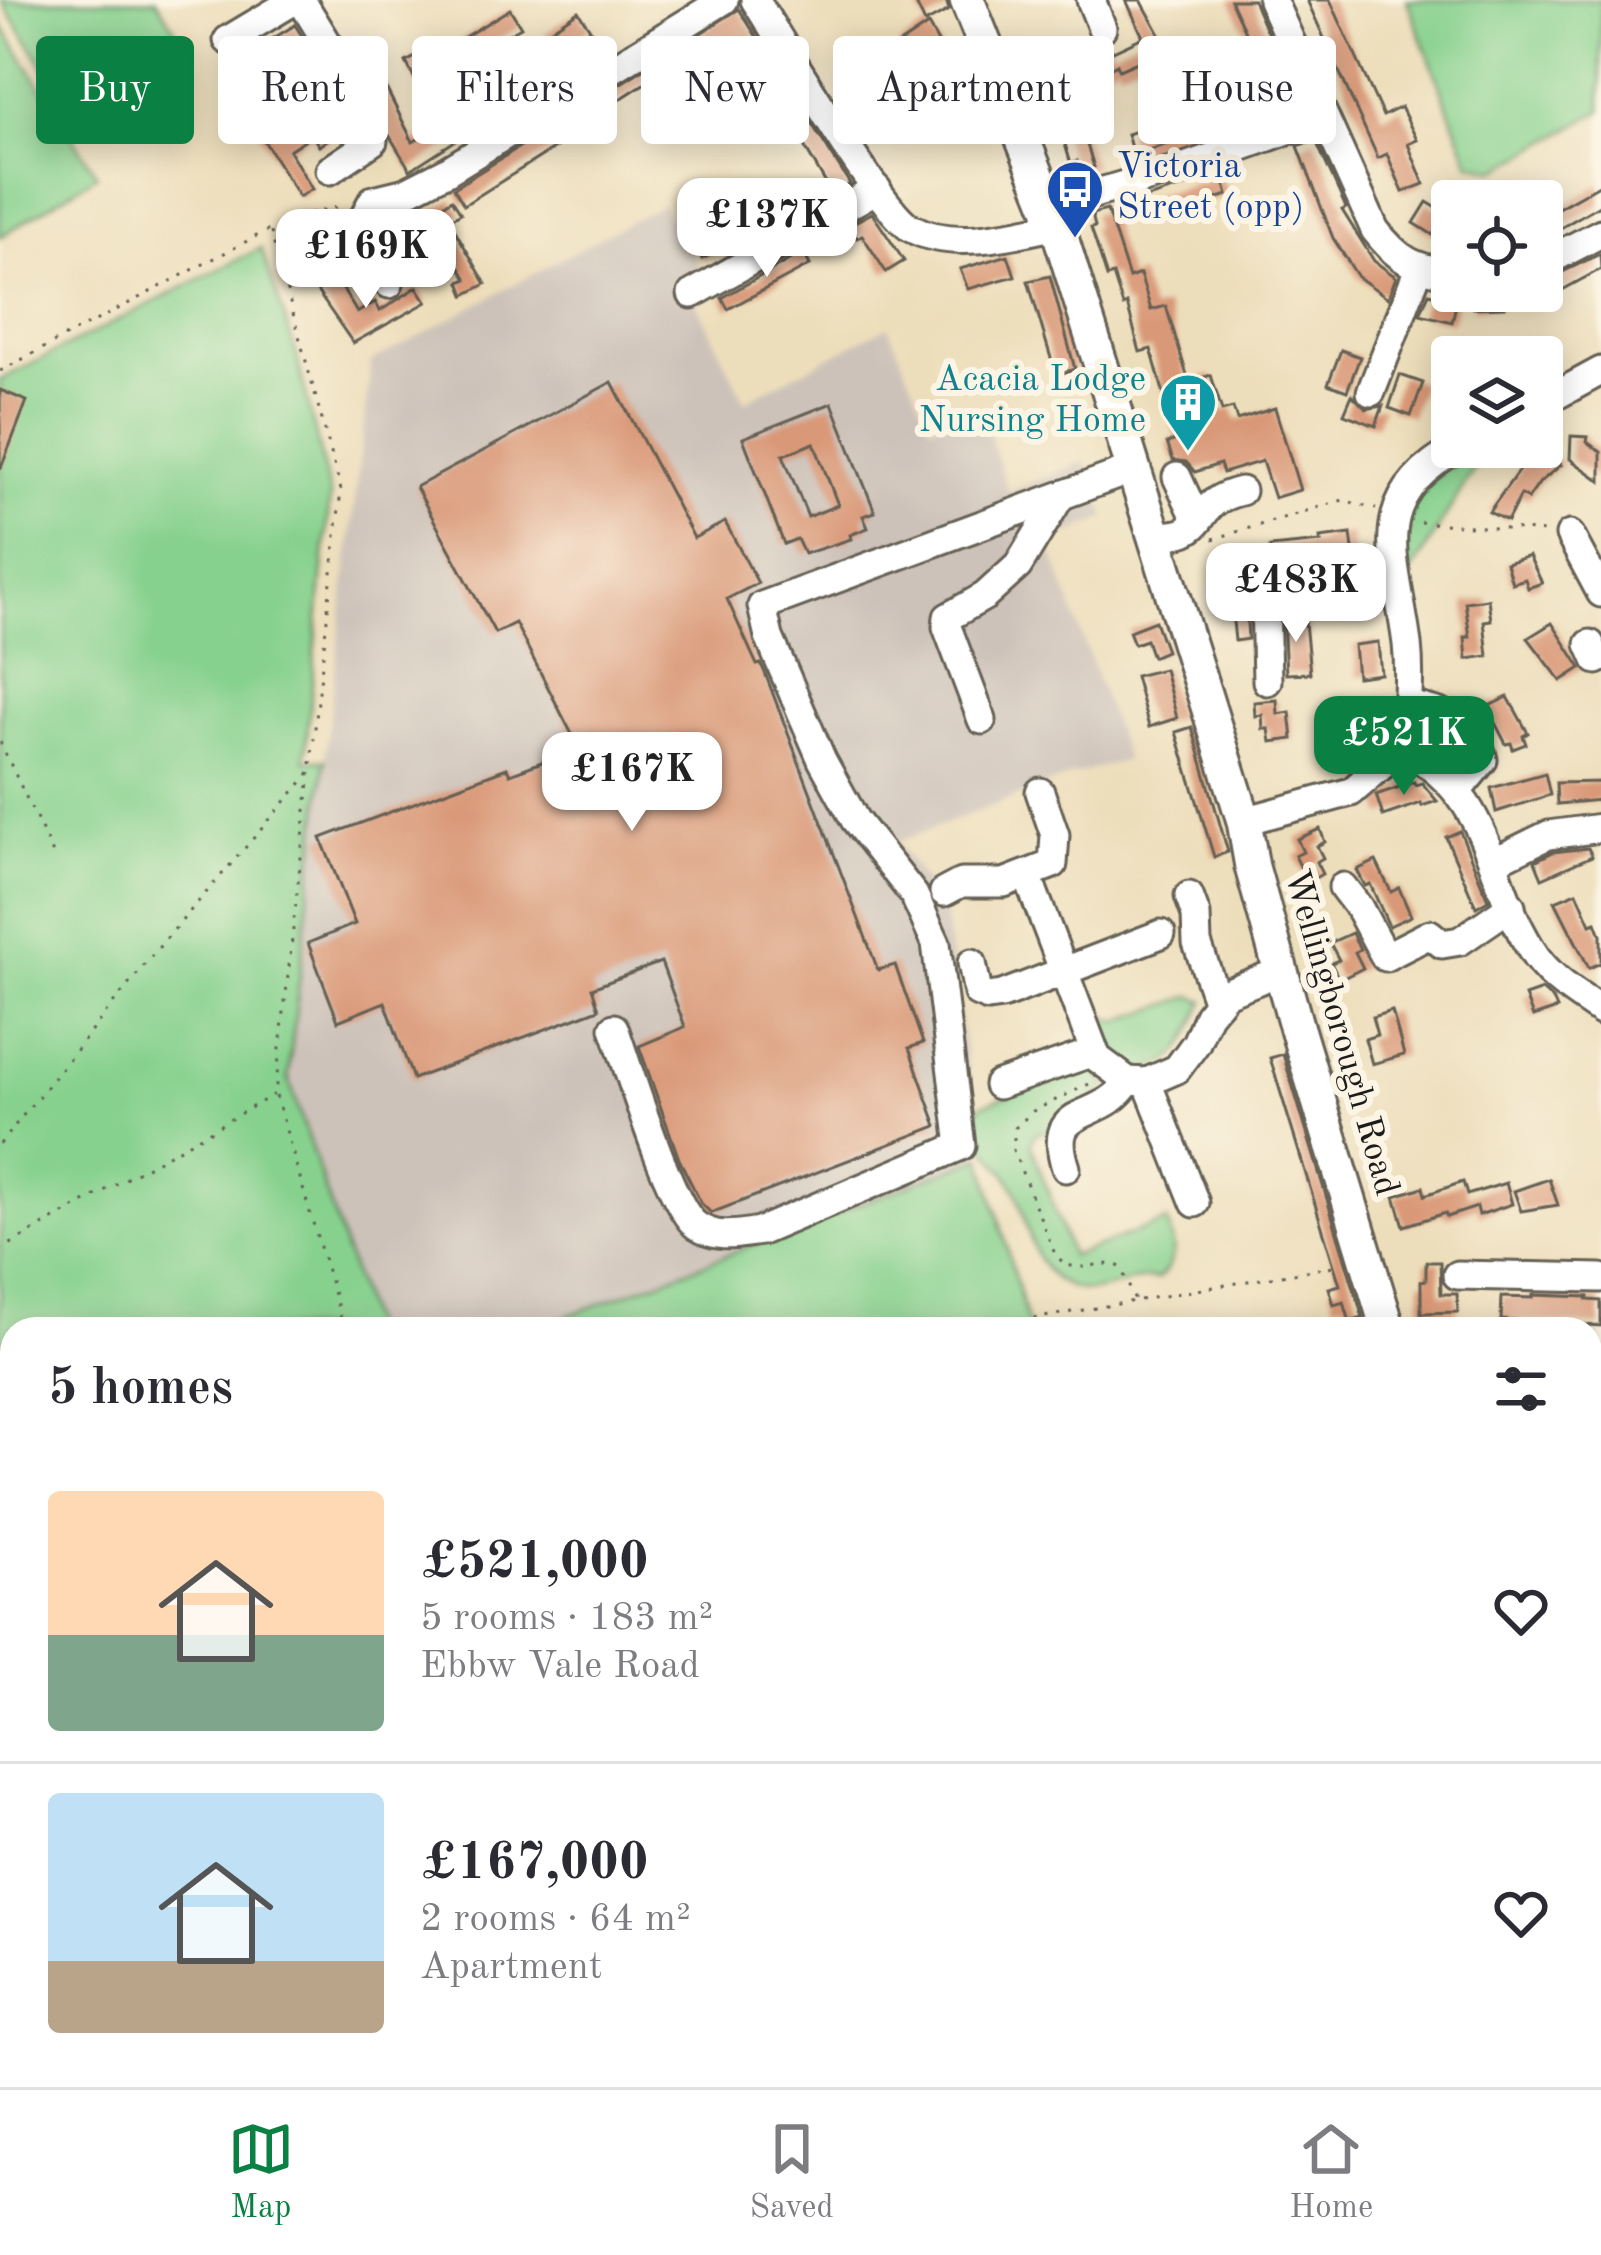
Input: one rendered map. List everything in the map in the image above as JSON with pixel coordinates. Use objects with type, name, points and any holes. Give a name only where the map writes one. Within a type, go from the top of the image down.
[{"type":"main road","name":"Wellingborough Road","points":[[968,0],[1053,216],[1244,821],[1281,971],[1384,1317]]},
{"type":"street","points":[[235,36],[298,0],[321,36]]},
{"type":"street","points":[[373,200],[406,192],[447,171],[724,0]]},
{"type":"street","points":[[755,0],[878,189],[909,227],[961,239],[1053,216],[1249,144]]},
{"type":"street","points":[[1091,0],[1102,28]]},
{"type":"street","points":[[1272,0],[1288,36]]},
{"type":"street","points":[[1336,143],[1376,230],[1394,254],[1431,270]]},
{"type":"street","points":[[329,170],[364,147],[373,200],[358,230],[361,243],[389,284]]},
{"type":"street","points":[[692,294],[878,189]]},
{"type":"street","points":[[1563,253],[1601,233]]},
{"type":"street","points":[[1371,392],[1419,268]]},
{"type":"street","points":[[1563,392],[1601,371]]},
{"type":"street","points":[[1244,821],[1351,791],[1402,748],[1408,706],[1406,639],[1390,539],[1395,516],[1414,479],[1431,467]]},
{"type":"street","points":[[614,1028],[681,1210],[708,1232],[726,1236],[760,1231],[961,1146],[936,943],[914,895],[855,820],[822,760],[769,637],[763,606],[1132,469]]},
{"type":"street","points":[[1177,477],[1198,532]]},
{"type":"street","points":[[1198,532],[1216,497],[1241,490]]},
{"type":"street","points":[[982,720],[947,627],[948,616],[985,596],[1018,566],[1060,496]]},
{"type":"street","points":[[1565,528],[1601,593]]},
{"type":"street","points":[[1153,536],[1198,532]]},
{"type":"street","points":[[1268,681],[1264,598],[1290,599],[1314,585],[1395,577]]},
{"type":"street","points":[[1408,706],[1447,716],[1480,742],[1483,760],[1459,789]]},
{"type":"street","points":[[1402,748],[1459,789],[1496,861],[1531,950],[1557,982],[1601,1011]]},
{"type":"street","points":[[944,892],[974,881],[1028,874],[1055,835],[1040,792]]},
{"type":"street","points":[[1496,861],[1548,835],[1601,828]]},
{"type":"street","points":[[1028,874],[1094,1052],[1104,1066],[1138,1082],[1195,1203]]},
{"type":"street","points":[[1343,887],[1385,956],[1430,934],[1442,944],[1460,941],[1511,907]]},
{"type":"street","points":[[1189,896],[1196,915],[1196,943],[1218,1003]]},
{"type":"street","points":[[972,963],[979,993],[988,997],[1161,934]]},
{"type":"street","points":[[1066,1168],[1058,1143],[1061,1131],[1076,1117],[1138,1082],[1178,1069],[1218,1003],[1238,987],[1281,971]]},
{"type":"street","points":[[998,1085],[1094,1052]]},
{"type":"street","points":[[1457,1275],[1601,1278]]},
{"type":"path","points":[[0,371],[270,229],[302,215],[373,200]]},
{"type":"path","points":[[270,229],[340,490],[275,1094],[340,1317]]},
{"type":"path","points":[[1198,532],[1343,500],[1395,516],[1565,528]]},
{"type":"path","points":[[0,742],[53,854]]},
{"type":"path","points":[[0,1144],[159,947],[310,772]]},
{"type":"path","points":[[0,1250],[275,1094]]},
{"type":"path","points":[[1046,1317],[1311,1273],[1364,1259]]},
{"type":"shaded area","points":[[662,204],[703,272],[697,304],[745,401],[888,326],[930,425],[983,415],[1008,492],[1085,461],[1106,517],[1049,543],[1126,760],[1070,776],[897,842],[943,907],[982,1157],[565,1317],[367,1317],[288,1077],[371,362]]},
{"type":"green space","points":[[1,0],[156,0],[179,36],[36,36],[36,54]]},
{"type":"green space","points":[[1407,0],[1601,0],[1601,111],[1497,170],[1470,163]]},
{"type":"green space","points":[[0,22],[36,79],[36,144],[77,144],[97,175],[0,237]]},
{"type":"green space","points":[[261,248],[296,353],[330,495],[305,760],[325,760],[288,1077],[367,1317],[0,1317],[0,380]]},
{"type":"green space","points":[[1446,468],[1474,468],[1408,573],[1410,511]]},
{"type":"green space","points":[[1192,996],[1205,1001],[1187,1040],[1168,1061],[1138,1068],[1119,1061],[1107,1049],[1095,1017],[1116,1022]]},
{"type":"green space","points":[[1088,1064],[1108,1086],[1059,1127],[1035,1134],[1031,1144],[1071,1256],[1167,1221],[1173,1252],[1158,1279],[1086,1291],[1061,1283],[1040,1262],[1013,1186],[986,1147],[977,1107]]},
{"type":"green space","points":[[982,1157],[1026,1317],[565,1317]]},
{"type":"building","points":[[914,0],[946,0],[949,10],[925,23]]},
{"type":"building","points":[[1126,0],[1141,0],[1161,36],[1143,36]]},
{"type":"building","points":[[1230,0],[1253,0],[1269,36],[1247,36]]},
{"type":"building","points":[[1307,0],[1330,0],[1383,116],[1401,107],[1417,140],[1408,144],[1424,184],[1403,192],[1387,154],[1378,158],[1336,65],[1336,36],[1323,36]]},
{"type":"building","points":[[510,9],[521,27],[505,36],[466,36]]},
{"type":"building","points":[[739,9],[756,36],[696,36]]},
{"type":"building","points":[[578,11],[590,29],[580,36],[544,34]]},
{"type":"building","points":[[295,25],[302,36],[277,36]]},
{"type":"building","points":[[928,25],[934,36],[912,36]]},
{"type":"building","points":[[1138,39],[1138,62],[1119,70],[1114,66],[1114,51]]},
{"type":"building","points":[[641,71],[641,86],[617,101],[617,86]]},
{"type":"building","points":[[388,92],[412,144],[450,144],[410,170],[388,133]]},
{"type":"building","points":[[809,119],[850,184],[832,194],[803,144],[809,144]]},
{"type":"building","points":[[1138,130],[1138,144],[1167,144],[1133,155],[1127,134]]},
{"type":"building","points":[[266,144],[298,144],[289,150],[312,189],[299,197]]},
{"type":"building","points":[[524,144],[561,144],[464,205],[454,188]]},
{"type":"building","points":[[1065,144],[1087,144],[1094,167],[1078,171],[1077,161],[1071,164]]},
{"type":"building","points":[[1317,144],[1346,208],[1342,210],[1374,261],[1396,277],[1388,298],[1358,277],[1333,238],[1298,146]]},
{"type":"building","points":[[1222,175],[1228,195],[1150,220],[1144,199]]},
{"type":"building","points":[[1601,184],[1601,204],[1563,227],[1563,205]]},
{"type":"building","points":[[452,199],[461,213],[449,220],[486,284],[465,295],[460,282],[467,279],[451,254],[444,258],[422,226],[388,251],[380,233],[385,221],[390,229],[425,207],[430,214]]},
{"type":"building","points":[[1427,202],[1431,204],[1431,234],[1414,223]]},
{"type":"building","points":[[1107,210],[1129,278],[1140,274],[1151,310],[1166,306],[1189,382],[1211,375],[1222,411],[1233,408],[1237,420],[1275,408],[1300,490],[1274,498],[1262,461],[1223,473],[1220,464],[1195,472],[1186,462],[1173,460],[1167,443],[1177,440],[1151,349],[1140,352],[1127,304],[1123,306],[1113,275],[1107,277],[1091,228],[1095,227],[1092,214]]},
{"type":"building","points":[[751,211],[760,229],[702,259],[693,241]]},
{"type":"building","points":[[872,213],[904,261],[886,272],[862,235],[857,238],[849,225]]},
{"type":"building","points":[[327,234],[334,245],[327,250],[341,273],[327,281],[307,246]]},
{"type":"building","points":[[803,252],[810,265],[728,309],[722,298]]},
{"type":"building","points":[[1600,254],[1601,269],[1563,290],[1563,272]]},
{"type":"building","points":[[1008,255],[1015,276],[968,289],[960,269]]},
{"type":"building","points":[[1050,276],[1075,369],[1056,375],[1028,281]]},
{"type":"building","points":[[337,279],[357,313],[375,302],[380,311],[417,287],[427,302],[353,343],[317,291]]},
{"type":"building","points":[[1429,293],[1431,312],[1454,312],[1452,322],[1420,314]]},
{"type":"building","points":[[1341,350],[1360,357],[1347,391],[1328,384]]},
{"type":"building","points":[[1400,375],[1423,383],[1411,416],[1389,408]]},
{"type":"building","points":[[612,382],[694,538],[725,522],[758,583],[727,599],[765,673],[878,970],[895,965],[923,1043],[909,1048],[937,1126],[711,1213],[679,1159],[639,1046],[685,1027],[661,962],[592,988],[599,1009],[413,1079],[385,1002],[338,1021],[308,943],[355,924],[321,838],[507,768],[510,774],[579,748],[515,623],[495,633],[416,487]]},
{"type":"building","points":[[0,390],[27,401],[1,468],[0,468]]},
{"type":"building","points":[[1352,395],[1366,409],[1383,406],[1376,426],[1344,414]]},
{"type":"building","points":[[832,403],[875,512],[863,516],[868,528],[850,535],[851,539],[804,554],[797,539],[784,544],[743,438]],"holes":[[[814,443],[838,505],[808,517],[783,455]]]},
{"type":"building","points":[[1571,436],[1588,437],[1587,442],[1601,452],[1601,481],[1570,459]]},
{"type":"building","points":[[1520,468],[1557,468],[1528,499],[1521,495],[1507,521],[1489,512]]},
{"type":"building","points":[[1351,534],[1354,557],[1250,572],[1252,586],[1245,591],[1248,639],[1235,641],[1227,561],[1271,556],[1270,547]]},
{"type":"building","points":[[1529,556],[1542,583],[1528,588],[1525,579],[1512,583],[1506,563]]},
{"type":"building","points":[[1488,599],[1491,620],[1484,621],[1488,656],[1467,659],[1465,637],[1470,637],[1465,602]]},
{"type":"building","points":[[1304,612],[1310,673],[1286,674],[1283,617]]},
{"type":"building","points":[[1155,621],[1166,651],[1152,657],[1146,640],[1134,644],[1129,631]]},
{"type":"building","points":[[1552,623],[1581,668],[1561,681],[1528,638]]},
{"type":"building","points":[[1378,642],[1381,674],[1357,677],[1354,645]]},
{"type":"building","points":[[1164,669],[1177,718],[1149,727],[1135,676]]},
{"type":"building","points":[[1508,697],[1528,733],[1523,736],[1526,744],[1513,749],[1487,707]]},
{"type":"building","points":[[1277,700],[1278,714],[1290,712],[1293,739],[1271,742],[1262,715],[1255,716],[1254,702]]},
{"type":"building","points":[[1374,702],[1379,724],[1331,740],[1324,713]]},
{"type":"building","points":[[1192,727],[1228,852],[1214,857],[1176,732]]},
{"type":"building","points":[[1545,773],[1550,795],[1496,812],[1491,788]]},
{"type":"building","points":[[1601,782],[1601,800],[1557,804],[1556,783]]},
{"type":"building","points":[[1422,783],[1437,801],[1383,816],[1376,795]]},
{"type":"building","points":[[1320,829],[1325,842],[1317,846],[1323,858],[1316,862],[1322,874],[1308,882],[1295,856],[1303,852],[1297,839]]},
{"type":"building","points":[[1460,831],[1488,900],[1476,907],[1446,837]]},
{"type":"building","points":[[1588,848],[1592,856],[1542,878],[1535,861],[1553,852]]},
{"type":"building","points":[[1376,861],[1391,892],[1399,888],[1411,916],[1389,926],[1370,884],[1365,886],[1357,870]]},
{"type":"building","points":[[1577,892],[1601,935],[1601,963],[1589,968],[1555,901]]},
{"type":"building","points":[[1352,933],[1363,968],[1339,980],[1331,963],[1339,960],[1330,943]]},
{"type":"building","points":[[1542,990],[1557,1009],[1533,1017],[1525,996]]},
{"type":"building","points":[[1392,1011],[1404,1055],[1372,1064],[1365,1039],[1377,1035],[1372,1017]]},
{"type":"building","points":[[1283,1054],[1363,1317],[1348,1317],[1344,1302],[1334,1305],[1329,1288],[1340,1285],[1270,1058]]},
{"type":"building","points":[[1549,1179],[1558,1205],[1521,1211],[1514,1191]]},
{"type":"building","points":[[1463,1182],[1467,1195],[1506,1183],[1512,1204],[1479,1215],[1477,1207],[1447,1217],[1445,1213],[1404,1226],[1395,1196],[1423,1187],[1425,1195]]},
{"type":"building","points":[[1426,1262],[1440,1262],[1441,1294],[1457,1294],[1458,1312],[1421,1313]]},
{"type":"building","points":[[1502,1297],[1588,1297],[1601,1301],[1601,1317],[1501,1317]]},
{"type":"place","name":"Victoria Street (opp)","points":[[1075,240]]},
{"type":"place","name":"Acacia Lodge Nursing Home","points":[[1188,453]]}]
